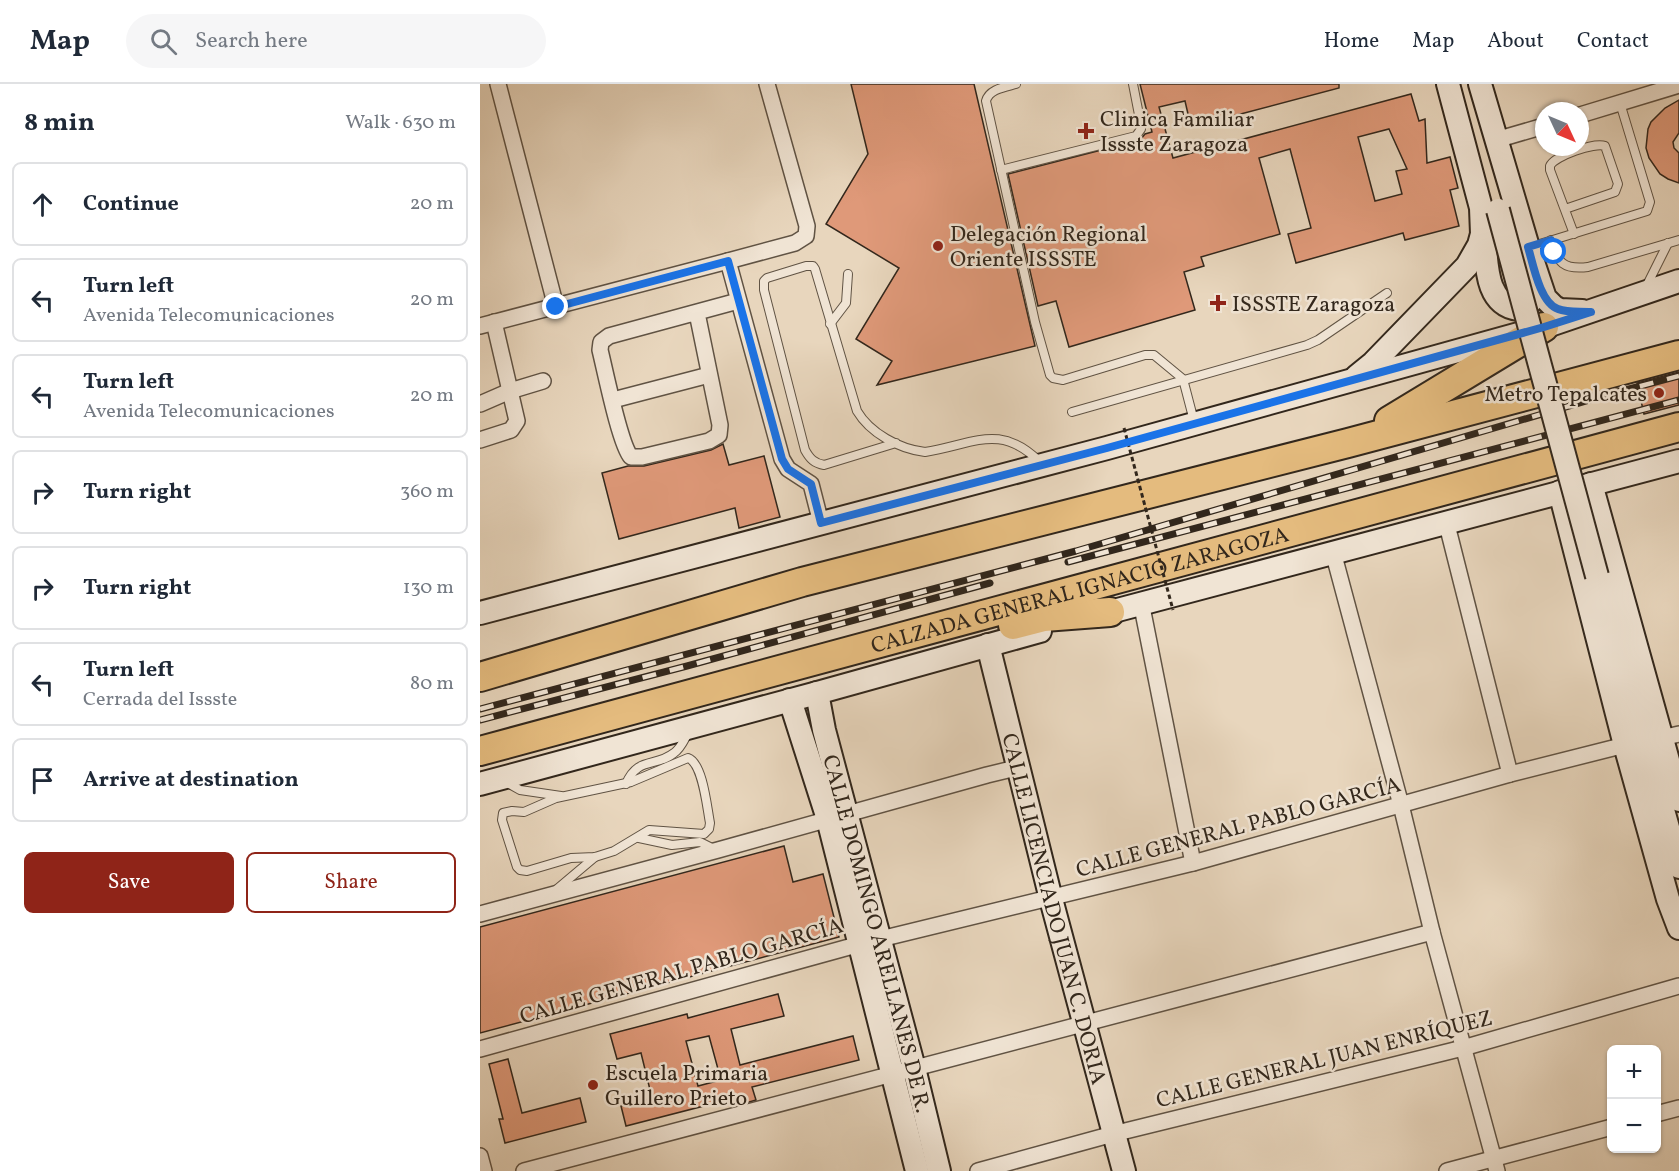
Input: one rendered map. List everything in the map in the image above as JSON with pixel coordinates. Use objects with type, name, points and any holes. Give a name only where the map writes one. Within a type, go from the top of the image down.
[{"type":"highway","points":[[1348,443],[1429,399],[1544,327]]},
{"type":"highway","points":[[480,676],[802,582],[1348,443],[1679,355]]},
{"type":"highway","name":"CALZADA GENERAL IGNACIO ZARAGOZA","points":[[480,751],[1679,427]]},
{"type":"highway","points":[[860,647],[980,634],[1044,617],[1110,612]]},
{"type":"street","points":[[498,84],[556,307]]},
{"type":"street","points":[[480,440],[507,432],[514,428],[517,420],[510,391],[487,324],[795,243],[806,236],[807,226],[767,84]]},
{"type":"street","points":[[1448,84],[1481,208],[1490,217],[1491,285],[1502,302],[1518,309],[1527,305],[1535,296],[1538,280]]},
{"type":"street","points":[[1463,84],[1490,217],[1597,576],[1679,867]]},
{"type":"street","points":[[1480,84],[1545,298],[1554,308],[1591,312]]},
{"type":"street","points":[[1589,112],[1620,103],[1642,90],[1679,85]]},
{"type":"street","points":[[1496,140],[1535,129]]},
{"type":"street","points":[[1344,382],[1373,363],[1467,266],[1479,245],[1490,217]]},
{"type":"street","points":[[728,261],[782,459],[788,469],[811,484],[821,523]]},
{"type":"street","points":[[480,613],[1195,424],[1544,327],[1679,281]]},
{"type":"street","points":[[697,313],[720,430],[719,435],[710,441],[642,457],[631,457],[625,448],[600,350],[601,342],[609,336],[738,301]]},
{"type":"street","points":[[613,400],[709,375]]},
{"type":"street","points":[[480,404],[510,391],[543,381]]},
{"type":"street","name":"CALZADA GENERAL IGNACIO ZARAGOZA","points":[[490,781],[817,693],[1141,602],[1679,461]]},
{"type":"street","points":[[1591,484],[1670,736],[1679,800]]},
{"type":"street","points":[[1560,492],[1625,745],[1668,899],[1679,928]]},
{"type":"street","points":[[1446,521],[1510,774]]},
{"type":"street","points":[[1575,549],[1588,535],[1602,536],[1607,540]]},
{"type":"street","points":[[1333,552],[1401,805],[1432,932],[1496,1165]]},
{"type":"street","points":[[1141,602],[1193,863]]},
{"type":"street","name":"CALLE LICENCIADO JUAN C. DORIA","points":[[988,645],[1124,1171]]},
{"type":"street","name":"CALLE DOMINGO ARELLANES DE R.","points":[[814,734],[817,693]]},
{"type":"street","name":"CALLE DOMINGO ARELLANES DE R.","points":[[790,700],[814,734],[904,1070],[939,1171]]},
{"type":"street","name":"CALLE GENERAL PABLO GARCÍA","points":[[480,1049],[870,942],[1193,863],[1510,774],[1625,745]]},
{"type":"street","points":[[480,914],[1020,767]]},
{"type":"street","points":[[524,1171],[1432,932]]},
{"type":"street","name":"CALLE GENERAL JUAN ENRÍQUEZ","points":[[978,1171],[1113,1134],[1463,1048],[1679,986]]},
{"type":"street","name":"CALLE DOMINGO ARELLANES DE R.","points":[[904,1070],[916,1171]]},
{"type":"street","points":[[1661,1113],[1679,1108]]},
{"type":"street","points":[[1447,1171],[1496,1165],[1607,1128]]},
{"type":"street","points":[[480,1156],[484,1171]]},
{"type":"lane","points":[[1016,84],[993,92],[987,98],[1035,322],[1048,370],[1053,378],[1063,380],[1154,355],[1183,379],[1195,424]]},
{"type":"lane","points":[[1001,170],[1136,136],[1141,125],[1133,84]]},
{"type":"lane","points":[[1528,247],[1643,213],[1650,207],[1620,103]]},
{"type":"lane","points":[[1565,209],[1615,192],[1618,184],[1605,146],[1596,144],[1552,161],[1550,170],[1574,234]]},
{"type":"lane","points":[[1551,240],[1558,259],[1566,266],[1577,268],[1588,267],[1679,240]]},
{"type":"lane","points":[[1643,294],[1668,243]]},
{"type":"lane","points":[[896,443],[824,465],[813,462],[808,457],[764,290],[764,281],[772,275],[813,266],[856,411],[863,421],[878,434],[914,451],[925,452],[1000,438],[1012,441],[1029,450],[1043,465]]},
{"type":"lane","points":[[830,324],[846,303],[848,274]]},
{"type":"lane","points":[[1072,412],[1307,345],[1318,340],[1387,293]]},
{"type":"lane","points":[[626,784],[635,768],[676,752],[691,727]]},
{"type":"lane","points":[[688,758],[696,764],[700,775],[710,823],[704,834],[649,830],[614,851],[595,857],[571,858],[527,871],[520,870],[517,867],[502,820],[503,813],[512,810],[524,812],[561,796],[626,784],[688,758]]},
{"type":"lane","points":[[490,781],[520,790],[561,796]]},
{"type":"lane","points":[[639,838],[672,844],[700,842],[718,850]]},
{"type":"lane","points":[[550,895],[595,857]]},
{"type":"path","points":[[1124,428],[1173,610]]},
{"type":"building","name":"Delegación Regional Oriente ISSSTE","points":[[851,84],[974,84],[1035,346],[877,385],[892,361],[856,339],[899,268],[826,224],[868,154]]},
{"type":"building","points":[[1140,84],[1339,84],[1339,88],[1191,127],[1185,101],[1159,107],[1173,158],[1411,94],[1419,121],[1425,119],[1427,163],[1450,157],[1458,188],[1450,190],[1459,226],[1405,240],[1403,233],[1296,263],[1288,234],[1311,228],[1290,149],[1259,158],[1280,234],[1201,257],[1204,266],[1184,272],[1195,310],[1069,347],[1056,301],[1038,306],[1008,174],[1140,140],[1145,134],[1152,132]],"holes":[[[1389,129],[1407,169],[1396,171],[1402,194],[1375,201],[1358,137]]]},
{"type":"building","points":[[1679,100],[1679,133],[1673,142],[1674,148],[1679,153],[1679,183],[1660,174],[1649,158],[1646,148],[1651,122],[1665,108]]},
{"type":"building","name":"Metro Tepalcates","points":[[1679,372],[1679,405],[1644,414],[1637,383]]},
{"type":"building","points":[[723,444],[729,465],[764,456],[780,517],[739,528],[735,508],[619,539],[602,473],[628,466],[644,466],[711,450]]},
{"type":"building","points":[[784,846],[793,882],[823,874],[839,937],[480,1033],[480,927]]},
{"type":"building","points":[[778,994],[784,1016],[731,1029],[740,1065],[853,1036],[859,1060],[752,1087],[756,1100],[746,1103],[743,1096],[626,1126],[621,1106],[652,1098],[641,1053],[617,1059],[610,1034],[687,1014],[688,1018]],"holes":[[[709,1036],[721,1080],[698,1086],[686,1041]]]},
{"type":"building","points":[[508,1059],[522,1113],[580,1098],[586,1122],[505,1143],[499,1119],[503,1119],[489,1064]]},
{"type":"railway","points":[[480,709],[1076,551],[1610,394],[1679,376]]},
{"type":"railway","points":[[1068,562],[1679,400]]},
{"type":"railway","points":[[480,720],[990,583]]},
{"type":"place","name":"Clinica Familiar Issste Zaragoza","points":[[1086,131]]},
{"type":"place","name":"Delegación Regional Oriente ISSSTE","points":[[938,246]]},
{"type":"place","name":"ISSSTE Zaragoza","points":[[1218,303]]},
{"type":"place","name":"Metro Tepalcates","points":[[1659,393]]},
{"type":"place","name":"Escuela Primaria Guillero Prieto","points":[[593,1085]]},
{"type":"route","points":[[556,307],[728,261],[784,465],[808,480],[813,487],[821,523],[1195,424],[1591,312],[1560,310],[1554,308],[1545,298],[1528,247],[1551,240],[1554,252]]}]
